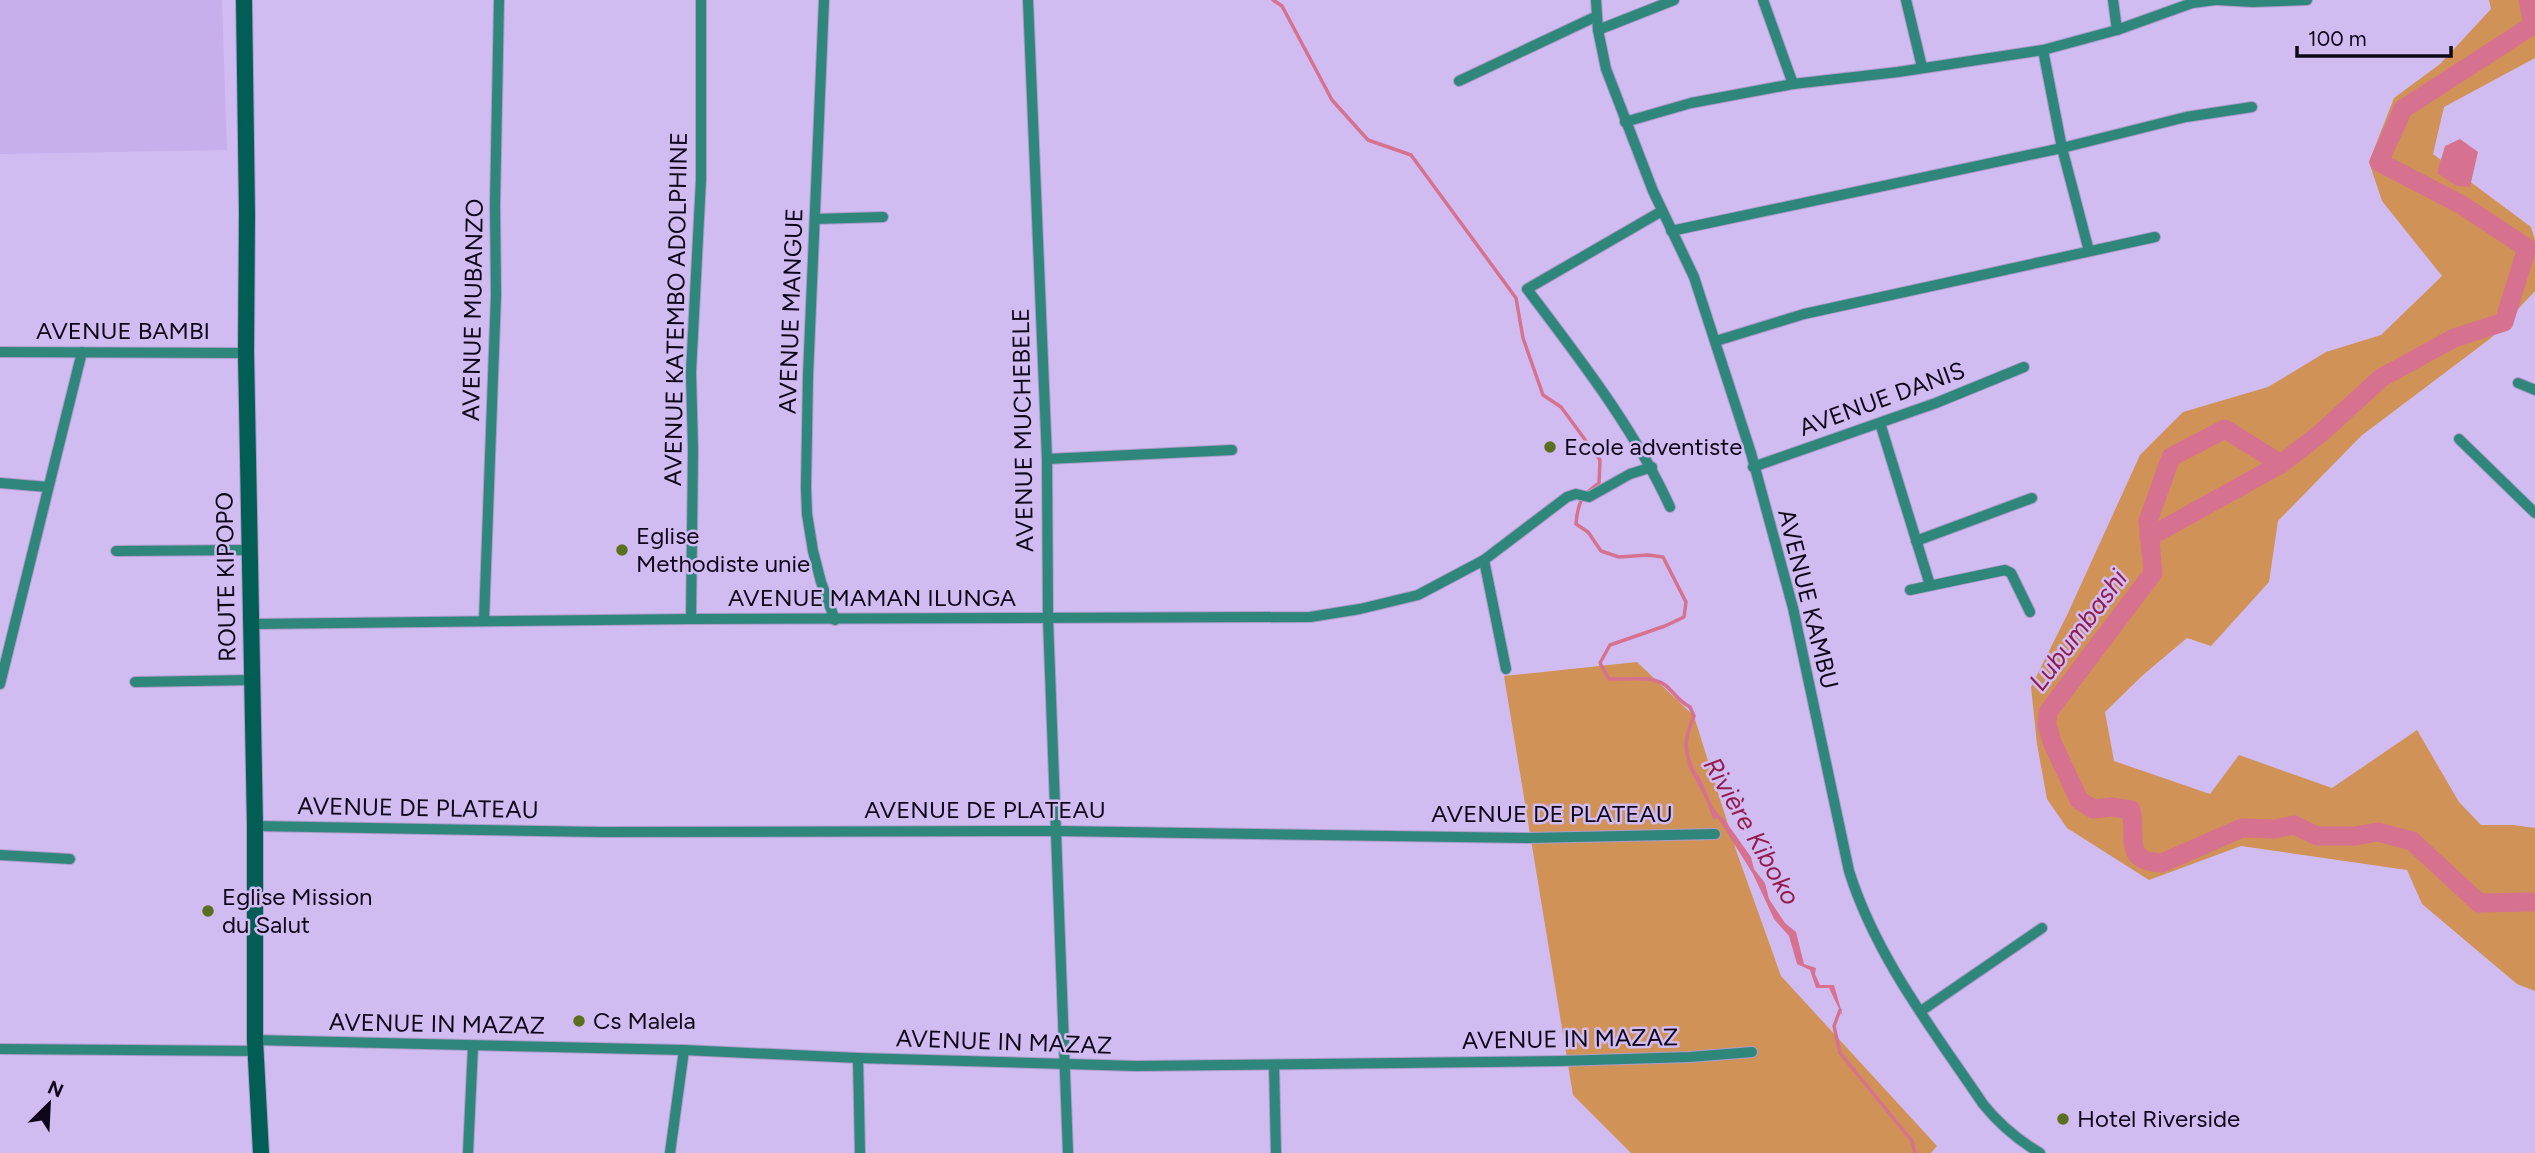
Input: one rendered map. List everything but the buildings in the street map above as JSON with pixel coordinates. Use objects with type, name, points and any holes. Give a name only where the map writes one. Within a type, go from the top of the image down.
[{"type":"main road","name":"ROUTE KIPOPO","points":[[244,0],[248,550],[255,826],[255,1046],[261,1153]]},
{"type":"street","name":"AVENUE MUBANZO","points":[[484,621],[496,295],[499,0]]},
{"type":"street","name":"AVENUE KATEMBO ADOLPHINE","points":[[691,619],[691,372],[701,180],[701,0]]},
{"type":"street","name":"AVENUE MANGUE","points":[[824,0],[808,401],[807,514],[821,582],[835,620]]},
{"type":"street","name":"AVENUE MUCHEBELE","points":[[1028,0],[1047,459],[1048,619],[1068,1153]]},
{"type":"street","name":"AVENUE KAMBU","points":[[1596,0],[1605,69],[1662,211],[1694,276],[1754,467],[1793,608],[1849,871],[1871,930],[1921,1011],[1991,1115],[2023,1143],[2040,1153]]},
{"type":"street","points":[[1598,30],[1674,0]]},
{"type":"street","points":[[1763,0],[1793,84]]},
{"type":"street","points":[[1906,0],[1922,67]]},
{"type":"street","points":[[2113,0],[2118,30]]},
{"type":"street","points":[[1625,122],[1691,103],[1793,84],[1849,79],[2043,50],[2118,30],[2192,3],[2216,0],[2307,0]]},
{"type":"street","points":[[1459,81],[1597,16]]},
{"type":"street","points":[[2043,50],[2062,148],[2089,251]]},
{"type":"street","points":[[1671,231],[2062,148],[2186,117],[2252,107]]},
{"type":"street","points":[[1662,211],[1527,289],[1600,388],[1652,467],[1670,507]]},
{"type":"street","points":[[816,219],[883,217]]},
{"type":"street","points":[[1716,341],[1804,314],[2155,237]]},
{"type":"street","name":"AVENUE BAMBI","points":[[0,352],[246,353]]},
{"type":"street","points":[[0,684],[82,352]]},
{"type":"street","name":"AVENUE DANIS","points":[[1754,467],[1936,404],[2024,367]]},
{"type":"street","points":[[2518,383],[2535,390]]},
{"type":"street","points":[[1880,423],[1930,585]]},
{"type":"street","points":[[2459,439],[2535,513]]},
{"type":"street","points":[[1047,459],[1232,450]]},
{"type":"street","name":"AVENUE MAMAN ILUNGA","points":[[249,624],[1310,617],[1404,600],[1485,560],[1567,497],[1576,494],[1583,497],[1601,492],[1630,474],[1652,467]]},
{"type":"street","points":[[0,482],[48,487]]},
{"type":"street","points":[[1916,541],[2032,498]]},
{"type":"street","points":[[116,551],[248,550]]},
{"type":"street","points":[[1485,560],[1506,669]]},
{"type":"street","points":[[1910,590],[2005,570],[2011,573],[2031,612]]},
{"type":"street","points":[[135,681],[251,680]]},
{"type":"street","name":"AVENUE DE PLATEAU","points":[[255,826],[601,832],[1057,831],[1528,838],[1715,834]]},
{"type":"street","points":[[0,855],[70,859]]},
{"type":"street","points":[[1921,1011],[2042,928]]},
{"type":"street","points":[[467,1153],[473,1046]]},
{"type":"street","name":"AVENUE IN MAZAZ","points":[[0,1049],[473,1046],[684,1050],[1066,1065],[1274,1065],[1651,1058],[1752,1052]]},
{"type":"street","points":[[670,1153],[684,1050]]},
{"type":"street","points":[[858,1058],[860,1153]]},
{"type":"street","points":[[1274,1065],[1276,1153]]},
{"type":"shaded area","points":[[0,0],[222,0],[227,150],[0,154]]},
{"type":"shaded area","points":[[2489,0],[2535,0],[2535,58],[2444,107],[2433,154],[2531,227],[2535,240],[2535,291],[2491,338],[2361,436],[2278,521],[2269,582],[2211,646],[2187,638],[2105,712],[2114,761],[2210,794],[2239,755],[2332,788],[2417,730],[2459,802],[2481,825],[2535,828],[2535,991],[2517,984],[2422,904],[2407,870],[2241,846],[2149,880],[2067,828],[2047,799],[2037,744],[2031,687],[2140,455],[2183,412],[2268,387],[2326,352],[2381,335],[2442,276],[2382,201],[2369,162],[2394,98],[2440,64],[2491,9]]},
{"type":"shaded area","points":[[2460,139],[2478,152],[2470,187],[2457,186],[2437,173],[2445,146]]},
{"type":"shaded area","points":[[1637,662],[1694,716],[1737,853],[1781,976],[1937,1146],[1931,1153],[1631,1153],[1573,1095],[1504,676]]},
{"type":"shaded area","points":[[1687,764],[1699,775],[1713,806],[1751,857],[1754,869],[1765,883],[1769,899],[1785,923],[1796,932],[1804,964],[1816,968],[1815,974],[1820,985],[1834,985],[1843,1017],[1829,988],[1816,988],[1810,970],[1797,964],[1789,936],[1774,919],[1753,874],[1718,818],[1713,819]]},
{"type":"waterway","name":"Rivière Kiboko","points":[[1273,0],[1282,6],[1332,100],[1368,140],[1411,155],[1516,298],[1523,338],[1543,395],[1561,407],[1600,460],[1599,483],[1582,500],[1576,524],[1588,532],[1601,551],[1619,557],[1663,557],[1686,602],[1684,617],[1610,645],[1600,663],[1609,679],[1646,679],[1660,682],[1690,707],[1694,716],[1686,748],[1692,769]]},
{"type":"waterway","name":"Lubumbashi","points":[[2528,0],[2533,25],[2403,109],[2379,162],[2462,205],[2527,248],[2504,322],[2454,338],[2381,378],[2321,433],[2281,464],[2225,429],[2171,457],[2148,521],[2153,573],[2048,712],[2047,725],[2079,800],[2093,809],[2112,807],[2131,810],[2136,853],[2149,861],[2162,863],[2242,828],[2274,829],[2294,825],[2317,836],[2355,836],[2378,832],[2412,841],[2479,903],[2535,902]]},
{"type":"waterway","name":"Lubumbashi","points":[[2149,537],[2281,464]]},
{"type":"waterway","name":"Rivière Kiboko","points":[[1840,1010],[1834,1026],[1840,1053],[1912,1141],[1915,1153]]},
{"type":"place","name":"Ecole adventiste","points":[[1550,447]]},
{"type":"place","name":"Eglise Methodiste unie","points":[[622,550]]},
{"type":"place","name":"Eglise Mission du Salut","points":[[208,911]]},
{"type":"place","name":"Cs Malela","points":[[579,1021]]},
{"type":"place","name":"Hotel Riverside","points":[[2063,1119]]}]
